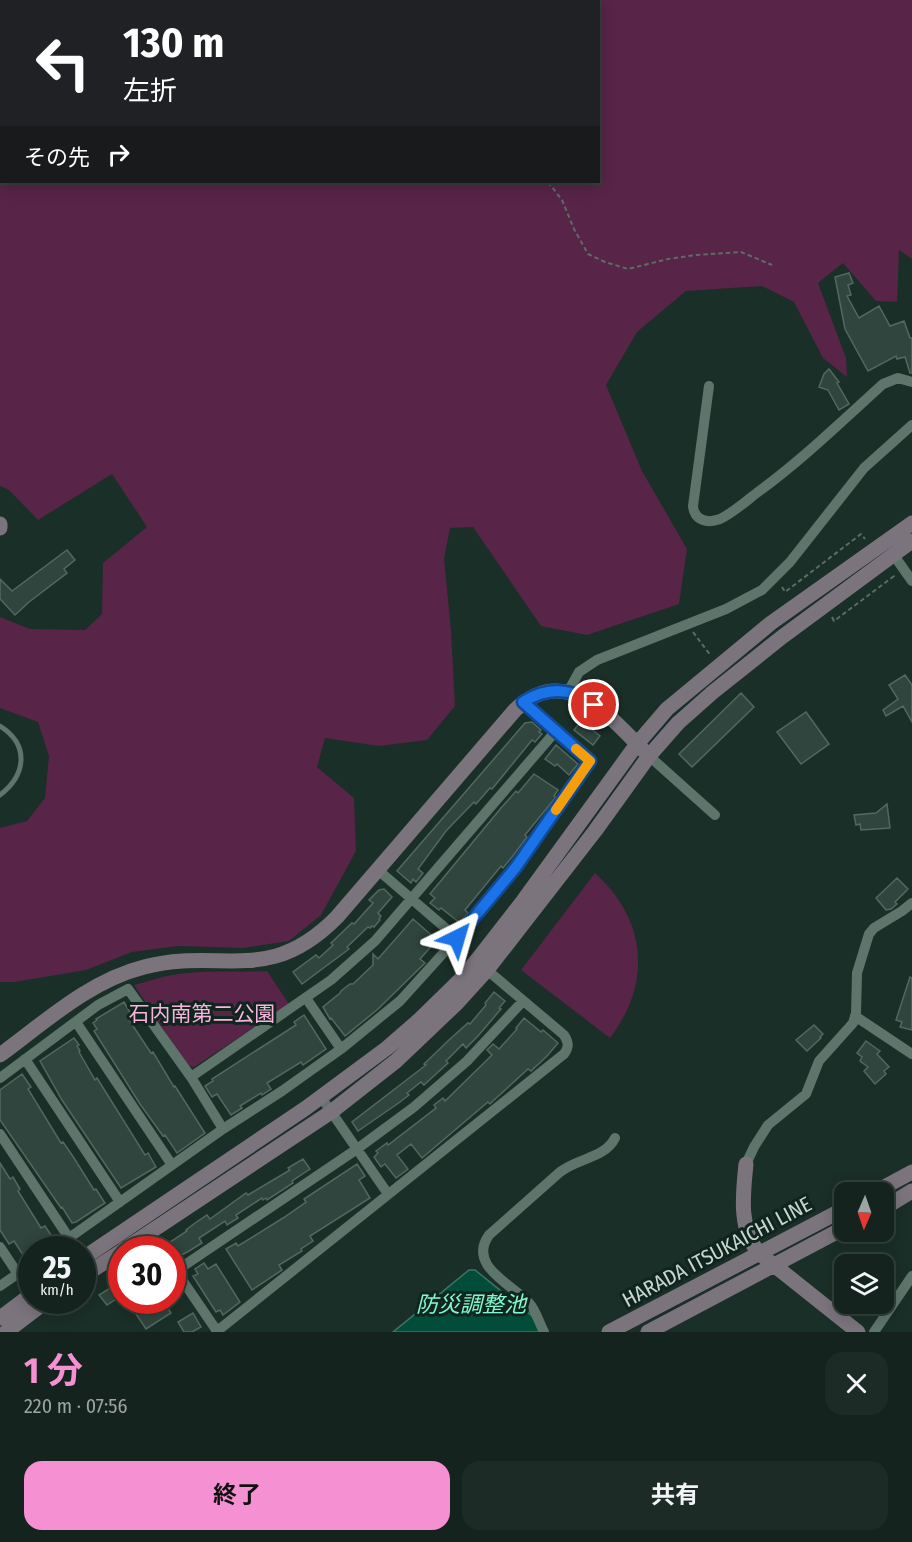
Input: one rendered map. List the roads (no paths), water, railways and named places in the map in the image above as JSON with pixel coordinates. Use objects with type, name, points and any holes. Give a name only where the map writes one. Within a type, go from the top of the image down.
[{"type":"street","points":[[709,386],[693,506],[694,513],[699,519],[708,521],[720,519],[776,478],[883,384],[898,378],[912,382]]},
{"type":"street","points":[[568,692],[579,672],[597,660],[726,609],[762,590],[790,562],[864,468],[912,425]]},
{"type":"street","points":[[96,1250],[321,1097],[387,1048],[418,1021],[464,976],[523,901],[637,744],[667,709],[771,623],[912,523]]},
{"type":"street","points":[[143,1236],[331,1112],[396,1061],[458,1003],[487,970],[595,831],[649,756],[678,723],[782,637],[912,541]]},
{"type":"street","points":[[893,554],[912,581]]},
{"type":"street","points":[[0,1055],[77,998],[121,974],[169,962],[253,961],[277,956],[299,947],[326,929],[523,702],[539,694],[549,691],[568,692],[587,699],[715,814]]},
{"type":"street","points":[[72,1236],[341,1049],[400,1001],[457,938],[516,867],[590,761],[523,702]]},
{"type":"street","points":[[190,1077],[331,980],[375,941],[555,732]]},
{"type":"street","points":[[378,870],[457,938]]},
{"type":"street","points":[[858,1332],[760,1254],[752,1243],[744,1221],[747,1164],[753,1147],[768,1125],[806,1094],[819,1061],[849,1028],[855,1016],[857,973],[869,934],[874,928],[912,903]]},
{"type":"street","points":[[487,970],[564,1035],[568,1041],[568,1048],[564,1054],[216,1332],[176,1271],[357,1149],[414,1107],[467,1061],[523,1001]]},
{"type":"street","points":[[0,1078],[98,1005],[128,989],[190,1077],[223,1130]]},
{"type":"street","points":[[306,998],[341,1049]]},
{"type":"street","points":[[855,1016],[912,1054]]},
{"type":"street","points":[[76,1022],[172,1166]]},
{"type":"street","points":[[26,1059],[120,1202]]},
{"type":"street","points":[[321,1097],[388,1194]]},
{"type":"street","points":[[0,1134],[68,1236]]},
{"type":"street","points":[[544,1332],[529,1303],[503,1283],[486,1263],[482,1253],[483,1243],[489,1235],[560,1172],[571,1164],[608,1150],[615,1138]]},
{"type":"street","points":[[894,1182],[912,1173]]},
{"type":"street","points":[[894,1202],[912,1191]]},
{"type":"street","name":"HARADA ITSUKAICHI LINE","points":[[609,1332],[834,1214]]},
{"type":"street","name":"HARADA ITSUKAICHI LINE","points":[[648,1332],[834,1234]]},
{"type":"street","points":[[0,1247],[18,1274],[0,1286]]},
{"type":"street","points":[[874,1332],[912,1276]]},
{"type":"street","points":[[0,1318],[18,1304]]},
{"type":"street","points":[[6,1332],[30,1314]]},
{"type":"lane","points":[[0,726],[12,733],[20,748],[22,767],[13,784],[0,795]]},
{"type":"water","name":"防災調整池","points":[[469,1270],[475,1270],[532,1316],[540,1332],[393,1332]]},
{"type":"park label","name":"石内南第二公園","points":[[202,1014]]}]
